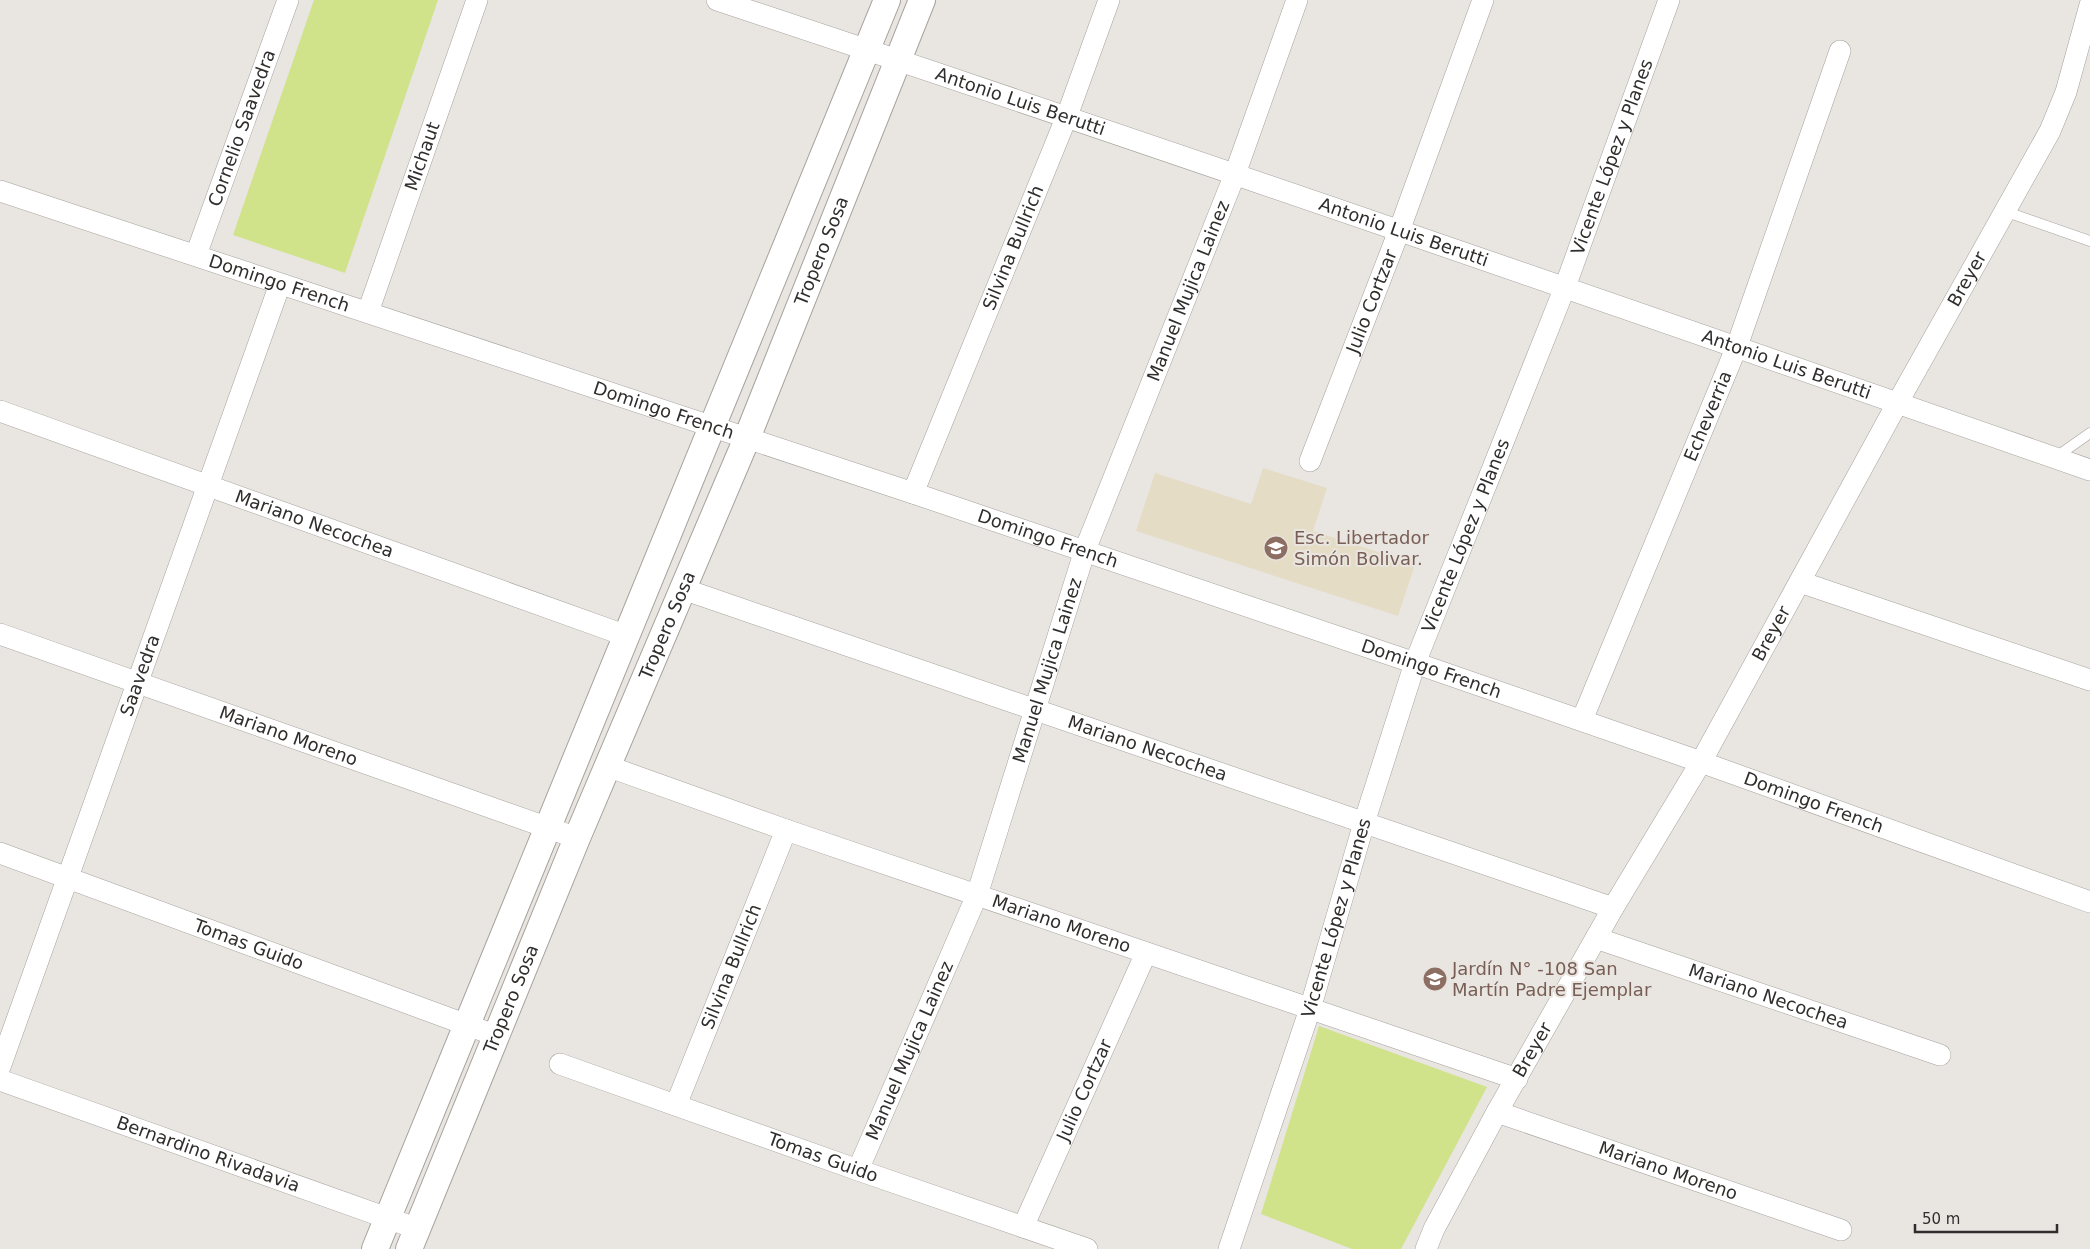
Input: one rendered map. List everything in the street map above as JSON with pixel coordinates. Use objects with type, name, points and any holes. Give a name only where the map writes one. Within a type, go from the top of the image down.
[{"type":"street","name":"Cornelio Saavedra","points":[[196,255],[288,0]]},
{"type":"street","name":"Michaut","points":[[368,312],[477,0]]},
{"type":"street","name":"Antonio Luis Berutti","points":[[717,0],[1067,116],[1737,346],[2090,470]]},
{"type":"street","name":"Tropero Sosa","points":[[374,1249],[887,0]]},
{"type":"street","name":"Tropero Sosa","points":[[414,1239],[608,766],[748,438],[922,0]]},
{"type":"street","name":"Silvina Bullrich","points":[[913,493],[1067,116],[1108,0]]},
{"type":"street","name":"Manuel Mujica Lainez","points":[[858,1170],[977,895],[1085,550],[1235,174],[1297,0]]},
{"type":"street","name":"Julio Cortzar","points":[[1310,461],[1399,231],[1483,0]]},
{"type":"street","name":"Vicente López y Planes","points":[[1229,1249],[1310,1009],[1364,823],[1415,663],[1565,287],[1669,0]]},
{"type":"street","name":"Breyer","points":[[1426,1249],[1434,1229],[1497,1112],[1613,908],[1701,762],[1898,402],[2050,131],[2066,92],[2090,5]]},
{"type":"street","name":"Echeverria","points":[[1582,720],[1737,346],[1840,52]]},
{"type":"street","name":"Domingo French","points":[[0,191],[1085,550],[1582,720],[2090,902]]},
{"type":"street","name":"Saavedra","points":[[0,1067],[280,284]]},
{"type":"street","name":"Mariano Necochea","points":[[0,411],[627,636]]},
{"type":"street","points":[[1800,582],[2090,680]]},
{"type":"street","name":"Mariano Necochea","points":[[682,589],[1613,908]]},
{"type":"street","name":"Mariano Moreno","points":[[0,634],[578,838]]},
{"type":"street","name":"Mariano Moreno","points":[[608,766],[786,830],[1517,1079]]},
{"type":"street","name":"Silvina Bullrich","points":[[676,1105],[786,830]]},
{"type":"street","name":"Tomas Guido","points":[[0,853],[497,1036]]},
{"type":"street","name":"Mariano Necochea","points":[[1596,938],[1940,1056]]},
{"type":"street","name":"Julio Cortzar","points":[[1022,1227],[1146,953]]},
{"type":"street","name":"Tomas Guido","points":[[560,1064],[1087,1249]]},
{"type":"street","name":"Bernardino Rivadavia","points":[[0,1080],[388,1218],[414,1239]]},
{"type":"street","name":"Mariano Moreno","points":[[1497,1112],[1841,1230]]},
{"type":"lane","points":[[2004,211],[2090,241]]},
{"type":"lane","points":[[2054,458],[2090,433]]},
{"type":"shaded area","name":"Esc. Libertador Simón Bolivar.","points":[[1263,468],[1327,488],[1313,531],[1415,564],[1398,616],[1136,531],[1155,473],[1251,504]]},
{"type":"green space","points":[[314,0],[438,0],[345,273],[233,235]]},
{"type":"green space","points":[[1319,1026],[1487,1087],[1401,1249],[1352,1249],[1261,1214]]},
{"type":"place","name":"Esc. Libertador Simón Bolivar.","points":[[1276,548]]},
{"type":"place","name":"Jardín N° -108 San Martín Padre Ejemplar","points":[[1435,979]]}]
